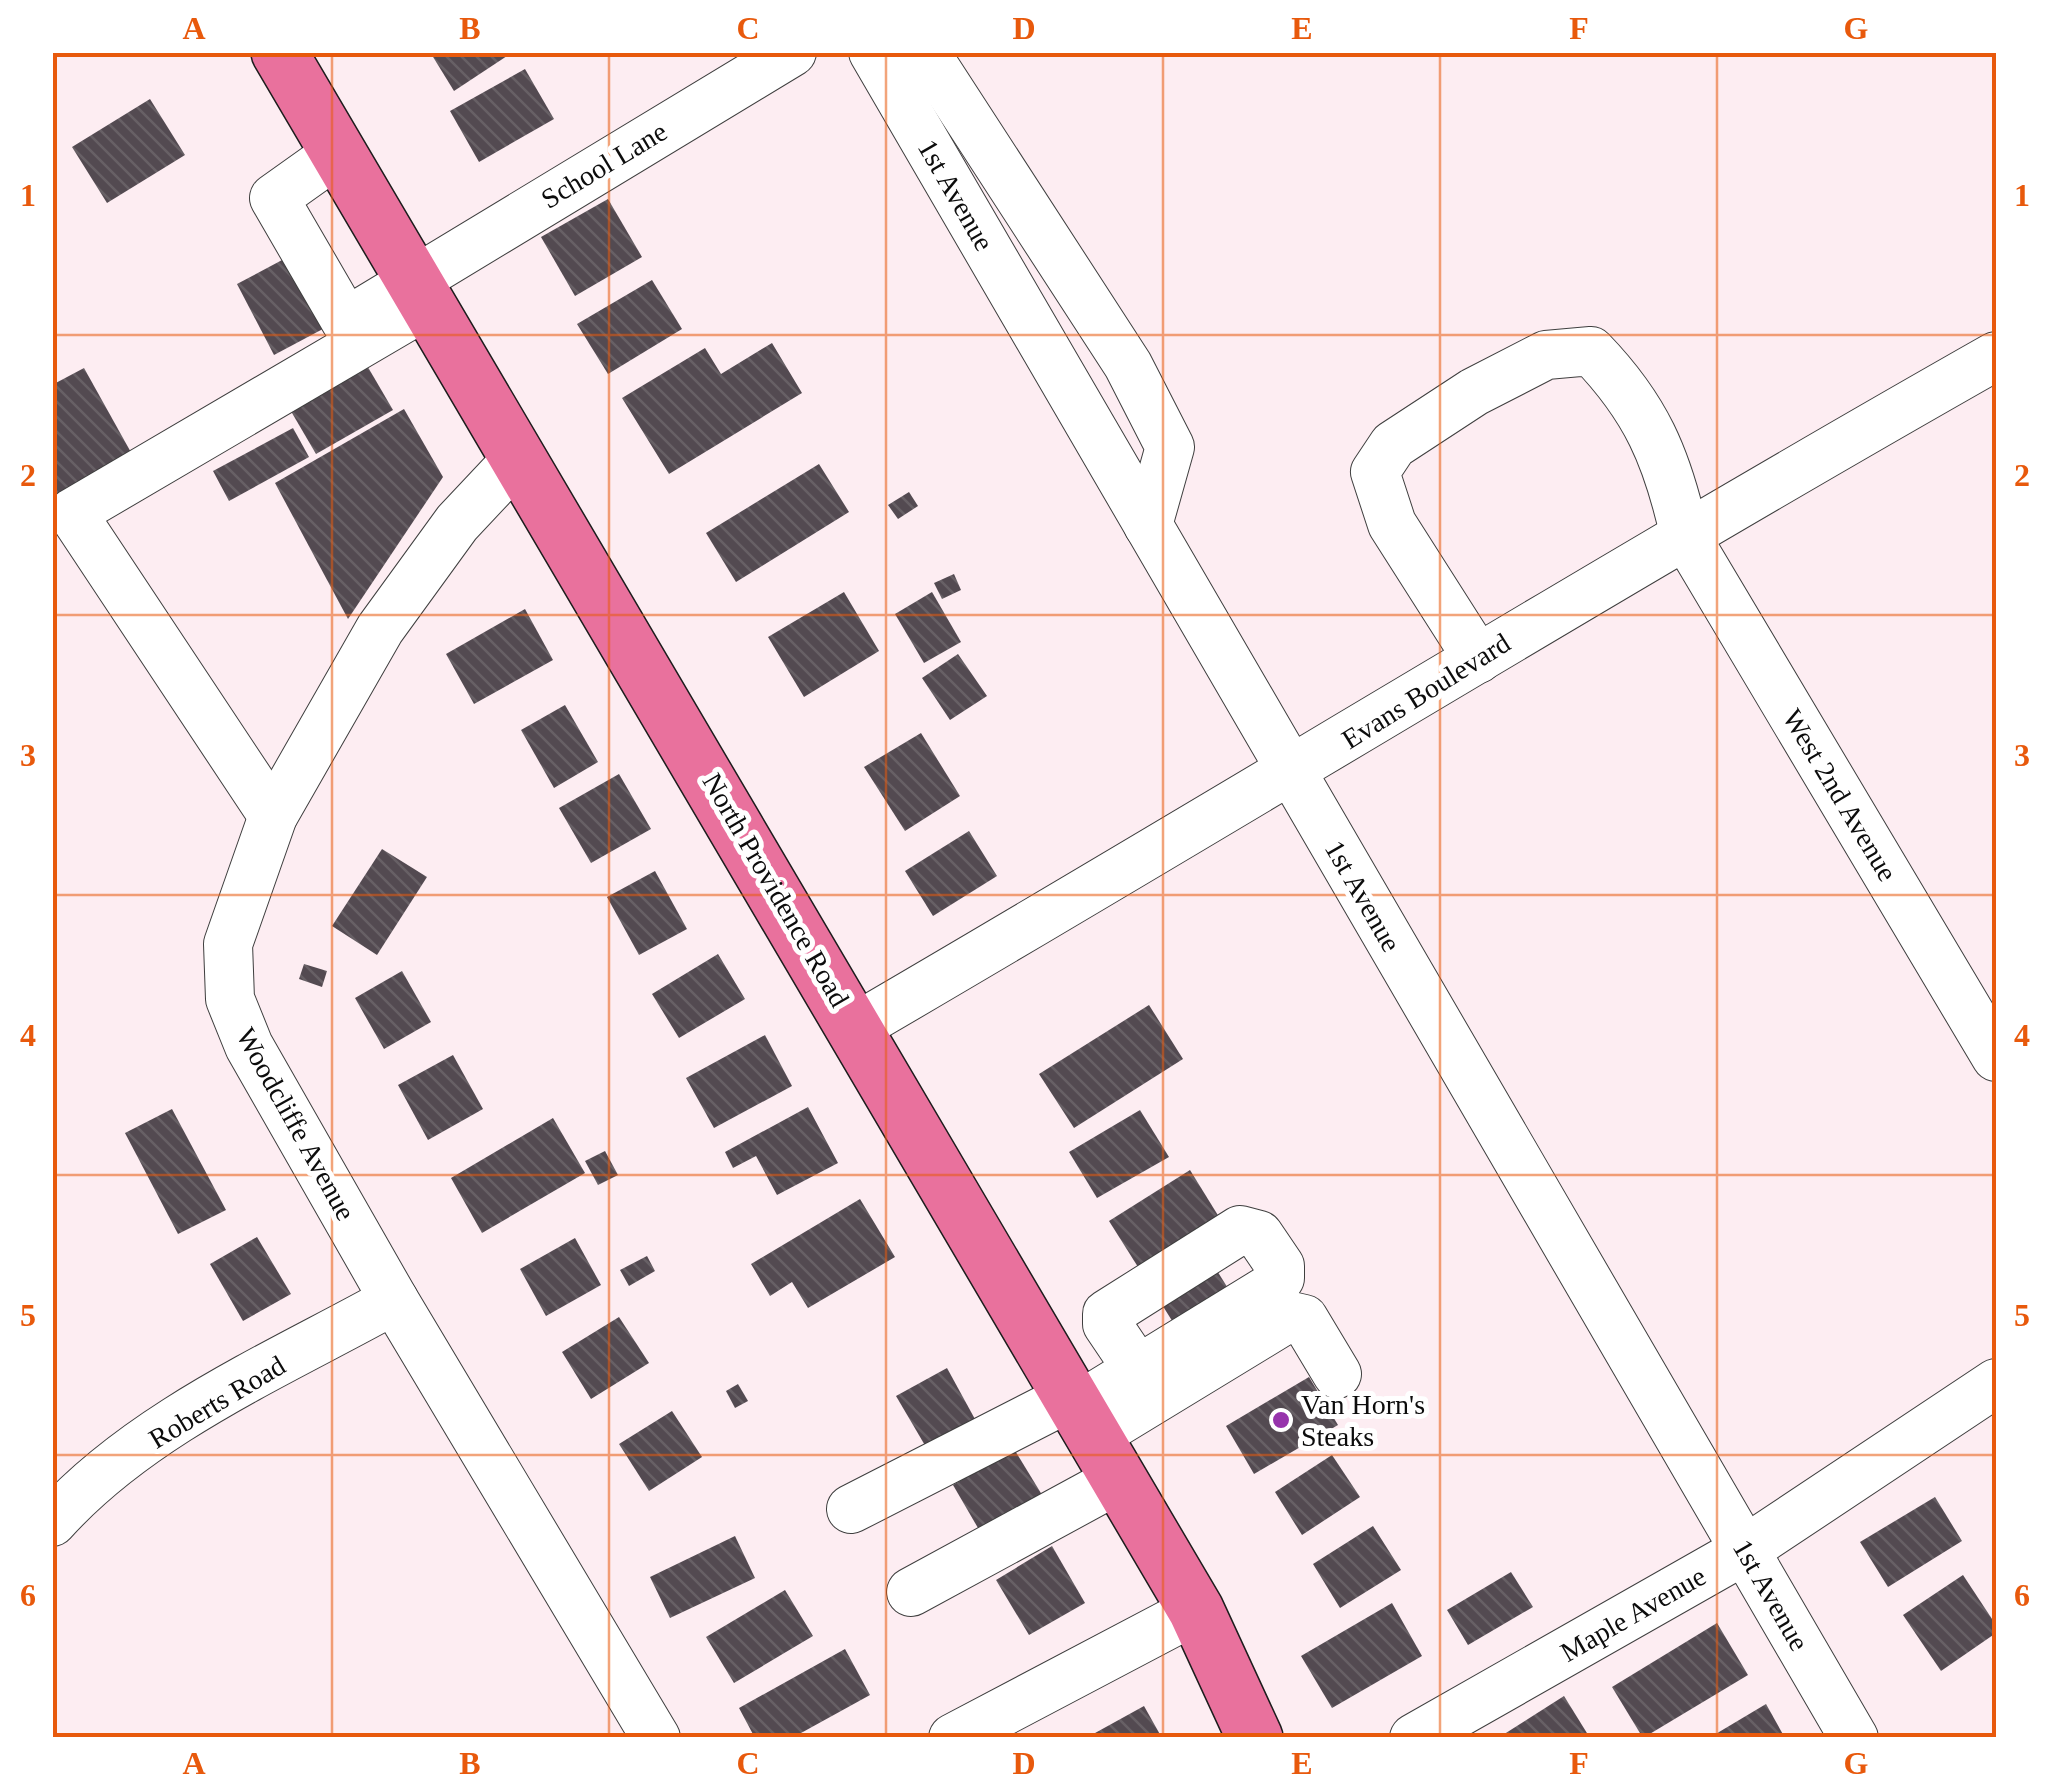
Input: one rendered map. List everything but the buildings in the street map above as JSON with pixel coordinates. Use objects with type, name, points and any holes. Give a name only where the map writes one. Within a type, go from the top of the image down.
[{"type":"main road","name":"North Providence Road","points":[[280,52],[1196,1610],[1255,1738]]},
{"type":"street","name":"School Lane","points":[[423,291],[792,52]]},
{"type":"street","name":"1st Avenue","points":[[874,52],[1854,1738]]},
{"type":"street","points":[[925,52],[1128,365],[1170,447],[1148,525]]},
{"type":"street","points":[[340,151],[274,198],[346,322],[423,291]]},
{"type":"street","points":[[273,816],[72,513],[423,291]]},
{"type":"street","points":[[1478,659],[1392,524],[1374,472],[1393,445],[1474,392],[1546,356],[1591,351],[1624,386],[1670,468],[1684,533]]},
{"type":"street","name":"Evans Boulevard","points":[[856,1026],[1291,773],[1684,533],[1996,356]]},
{"type":"street","name":"Woodcliffe Avenue","points":[[520,456],[458,523],[380,630],[273,816],[228,944],[230,999],[249,1046],[394,1300],[656,1738]]},
{"type":"street","name":"West 2nd Avenue","points":[[1684,533],[1996,1056]]},
{"type":"street","name":"Roberts Road","points":[[52,1522],[118,1462],[196,1411],[394,1300]]},
{"type":"street","points":[[851,1509],[1091,1430],[1291,1316],[1304,1319],[1337,1374]]},
{"type":"street","points":[[911,1592],[1091,1430],[1138,1370]]},
{"type":"street","name":"Maple Avenue","points":[[1414,1738],[1745,1550],[1996,1383]]},
{"type":"street","points":[[953,1738],[1196,1610]]},
{"type":"place","name":"Van Horn's Steaks","points":[[1281,1420]]}]
